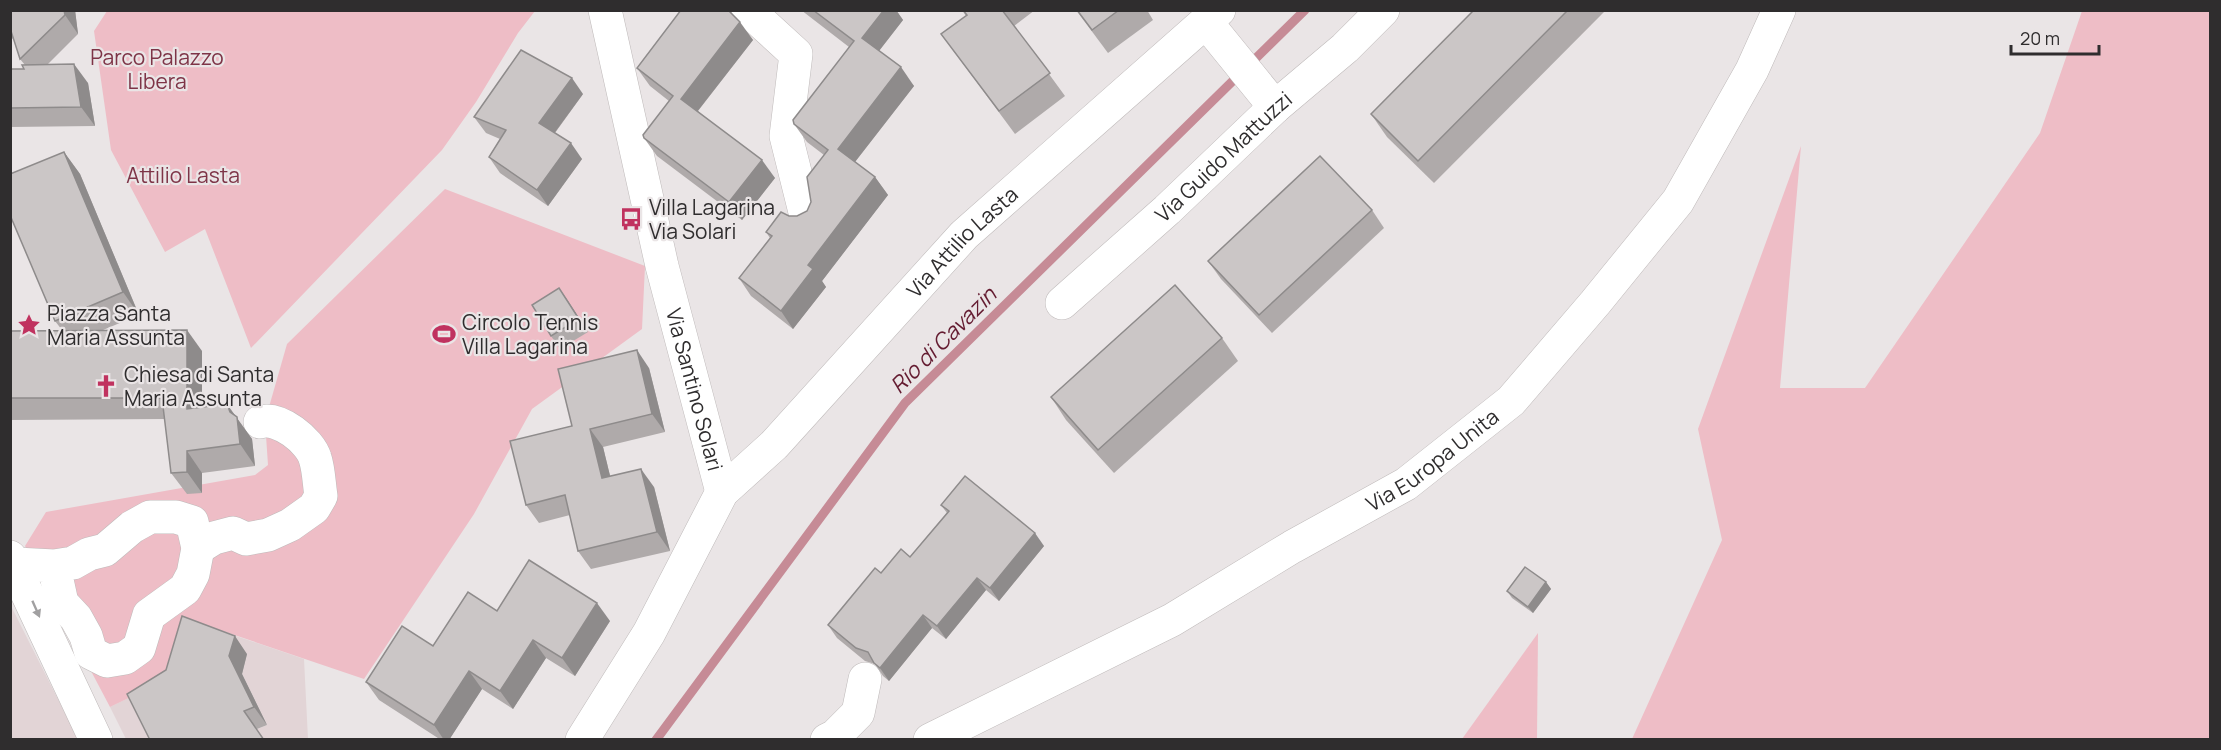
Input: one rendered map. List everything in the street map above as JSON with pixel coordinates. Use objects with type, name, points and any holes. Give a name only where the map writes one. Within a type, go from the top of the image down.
[{"type":"street","name":"Via Santino Solari","points":[[582,740],[649,633],[722,492],[662,266],[605,10]]},
{"type":"street","points":[[748,10],[796,54],[786,136],[806,216]]},
{"type":"street","name":"Via Guido Mattuzzi","points":[[1062,303],[1167,210],[1275,107],[1346,48],[1383,10]]},
{"type":"street","name":"Via Europa Unita","points":[[930,740],[1172,620],[1292,547],[1406,484],[1511,400],[1595,303],[1678,201],[1752,70],[1779,10]]},
{"type":"street","name":"Via Attilio Lasta","points":[[722,492],[774,445],[964,235],[1212,16]]},
{"type":"street","points":[[1212,16],[1275,107]]},
{"type":"street","points":[[198,548],[214,538],[233,533],[246,538],[268,535],[290,525],[314,508],[321,496],[315,456],[309,448],[290,427],[265,421],[260,422]]},
{"type":"street","points":[[13,560],[54,566],[73,563],[89,554],[105,550],[132,527],[150,517],[176,517],[192,522],[198,548],[193,574],[185,589],[149,615],[139,648],[125,657],[107,661],[91,653],[86,636],[76,618],[62,603],[54,566]]},
{"type":"street","points":[[13,560],[96,740]]},
{"type":"street","points":[[827,740],[835,736],[858,713],[865,679]]},
{"type":"shaded area","points":[[11,606],[78,739],[11,739]]},
{"type":"shaded area","points":[[192,621],[304,659],[308,739],[236,739],[267,725],[242,674],[247,654],[154,739],[126,739],[110,707],[173,676]]},
{"type":"green space","points":[[107,11],[535,11],[518,33],[476,102],[442,150],[251,348],[205,229],[165,252],[111,150],[94,31]]},
{"type":"green space","points":[[2082,11],[2210,11],[2210,739],[1632,739],[1722,540],[1698,429],[1801,146],[1780,388],[1865,388],[2040,133]]},
{"type":"green space","points":[[445,189],[645,266],[642,329],[532,409],[474,514],[364,679],[193,621],[174,676],[110,707],[25,546],[46,512],[255,475],[268,465],[265,421],[287,344]]},
{"type":"green space","points":[[1538,633],[1537,739],[1462,739]]},
{"type":"building","points":[[10,10],[64,10],[65,15],[20,59],[10,28]]},
{"type":"building","points":[[681,10],[728,10],[740,22],[681,99],[762,160],[729,202],[643,135],[673,96],[637,68]]},
{"type":"building","points":[[813,10],[884,10],[862,38],[901,67],[838,149],[875,177],[808,265],[813,269],[781,311],[739,278],[772,236],[766,232],[781,212],[789,216],[797,216],[807,211],[811,202],[807,177],[828,150],[794,124],[793,120],[854,41]]},
{"type":"building","points":[[963,10],[1002,10],[1050,73],[999,111],[941,34],[967,15]]},
{"type":"building","points":[[1077,10],[1119,10],[1092,30]]},
{"type":"building","points":[[1474,10],[1568,10],[1418,161],[1371,114]]},
{"type":"building","points":[[521,50],[572,78],[539,123],[571,143],[537,190],[489,157],[506,130],[474,117]]},
{"type":"building","points":[[74,64],[81,107],[10,108],[10,69],[24,69],[22,65]]},
{"type":"building","points":[[64,152],[123,292],[55,321],[10,215],[10,174]]},
{"type":"building","points":[[1320,156],[1372,210],[1259,315],[1208,261]]},
{"type":"building","points":[[1175,285],[1222,338],[1098,450],[1051,397]]},
{"type":"building","points":[[559,288],[579,319],[551,336],[532,305]]},
{"type":"building","points":[[187,330],[187,409],[227,404],[230,412],[237,417],[240,444],[187,451],[187,472],[171,473],[162,398],[10,398],[10,331]]},
{"type":"building","points":[[637,350],[652,414],[590,429],[602,478],[641,469],[657,532],[578,551],[565,495],[526,505],[510,441],[572,426],[558,369]]},
{"type":"building","points":[[965,476],[1035,533],[990,588],[977,578],[937,626],[923,615],[880,668],[868,652],[856,648],[828,625],[875,568],[881,573],[901,549],[910,557],[949,511],[941,505]]},
{"type":"building","points":[[529,560],[597,603],[562,658],[533,640],[500,691],[469,671],[434,725],[366,682],[402,626],[433,646],[468,592],[497,611]]},
{"type":"building","points":[[1525,567],[1546,582],[1528,607],[1507,591]]},
{"type":"building","points":[[182,616],[235,636],[229,656],[254,707],[244,711],[264,740],[150,740],[127,694],[166,670]]},
{"type":"waterway","name":"Rio di Cavazin","points":[[656,740],[905,403],[1305,10]]},
{"type":"place","name":"Villa Lagarina Via Solari","points":[[631,219]]},
{"type":"place","name":"Piazza Santa Maria Assunta","points":[[29,325]]},
{"type":"place","name":"Circolo Tennis Villa Lagarina","points":[[444,334]]},
{"type":"place","name":"Chiesa di Santa Maria Assunta","points":[[106,386]]},
{"type":"park label","name":"Parco Palazzo Libera","points":[[157,69]]},
{"type":"park label","name":"Attilio Lasta","points":[[183,175]]}]
